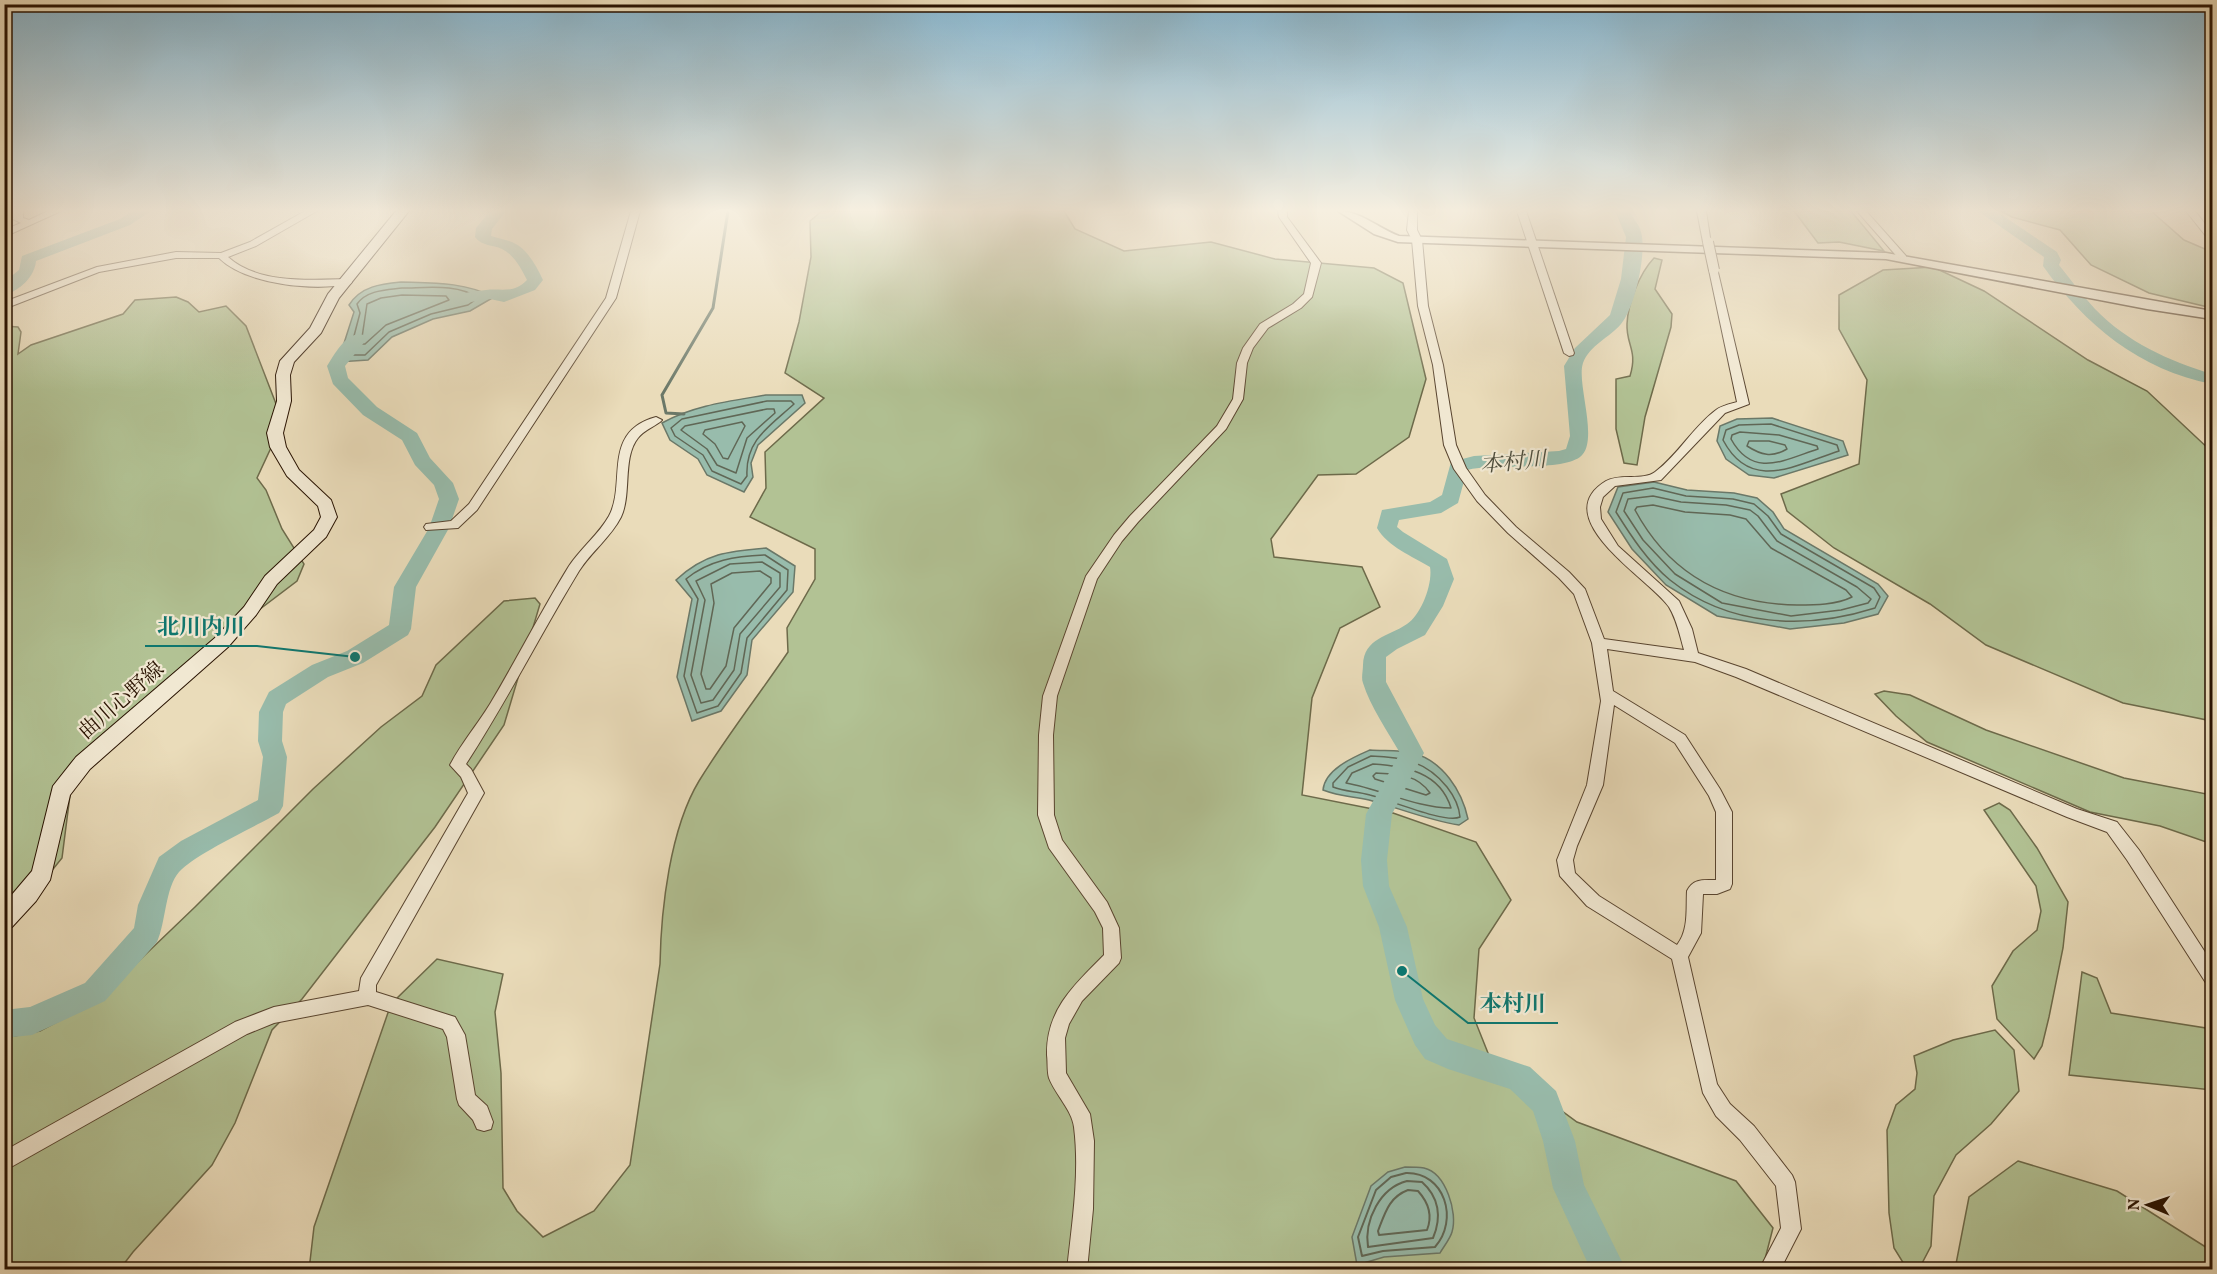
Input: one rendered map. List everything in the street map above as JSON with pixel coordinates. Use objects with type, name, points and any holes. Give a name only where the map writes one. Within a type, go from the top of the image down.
[{"type":"main road","name":"曲川心野線","points":[[4,920],[28,894],[42,874],[60,792],[83,763],[230,634],[250,611],[270,580],[320,533],[329,517],[325,504],[292,473],[278,447],[275,433],[284,401],[283,375],[286,361],[316,330],[333,297],[355,270]]},
{"type":"street","points":[[4,306],[96,270]]},
{"type":"street","points":[[242,270],[252,275],[316,282],[346,282]]},
{"type":"street","points":[[430,527],[454,525],[474,507],[611,298],[619,270]]},
{"type":"street","points":[[1077,1269],[1083,1209],[1085,1141],[1083,1121],[1057,1075],[1056,1038],[1060,1021],[1076,995],[1113,958],[1111,928],[1101,907],[1055,843],[1046,815],[1046,735],[1050,696],[1091,579],[1118,538],[1134,519],[1222,427],[1238,399],[1242,363],[1254,338],[1271,320],[1297,306],[1308,295],[1314,270]]},
{"type":"street","points":[[1420,270],[1423,306],[1438,365],[1450,444],[1460,469],[1481,498],[1512,530],[1564,574],[1580,592],[1599,643],[1608,701],[1595,785],[1565,860],[1568,876],[1593,901],[1679,956],[1709,1087],[1723,1110],[1748,1133],[1785,1182],[1791,1228],[1769,1269]]},
{"type":"street","points":[[1542,270],[1569,353]]},
{"type":"street","points":[[1692,656],[1685,629],[1674,604],[1614,549],[1595,519],[1594,507],[1598,495],[1611,483],[1657,477],[1721,411],[1743,404],[1714,270]]},
{"type":"street","points":[[1968,270],[2147,305],[2212,315]]},
{"type":"street","points":[[4,300],[43,290]]},
{"type":"street","points":[[368,997],[367,984],[476,793],[466,773],[457,765],[494,709],[575,567],[615,517],[620,501],[622,470],[629,442],[635,433],[656,420]]},
{"type":"street","points":[[1599,643],[1692,656],[1752,677],[2112,827],[2133,855],[2212,977]]},
{"type":"street","points":[[1606,693],[1680,739],[1715,793],[1724,812],[1724,884],[1717,887],[1699,887],[1695,891],[1694,934],[1690,945],[1679,956]]},
{"type":"street","points":[[4,1162],[242,1028],[274,1015],[368,997],[449,1023],[456,1035],[466,1098],[480,1113],[484,1122]]},
{"type":"shaded area","points":[[809,270],[1379,270],[1403,283],[1426,379],[1409,437],[1356,474],[1318,475],[1271,539],[1274,557],[1362,567],[1380,607],[1340,628],[1312,698],[1302,795],[1393,813],[1476,842],[1511,900],[1479,949],[1474,1018],[1490,1058],[1577,1122],[1736,1181],[1773,1228],[1765,1259],[1758,1269],[309,1270],[314,1227],[391,1004],[437,959],[503,974],[495,1012],[501,1073],[503,1188],[517,1211],[543,1237],[594,1211],[630,1165],[660,964],[665,895],[674,845],[681,822],[699,781],[788,652],[787,628],[815,579],[815,549],[750,517],[766,488],[765,452],[824,398],[785,373],[799,322]]},
{"type":"shaded area","points":[[1645,270],[1659,270],[1655,289],[1672,314],[1671,327],[1645,417],[1637,465],[1624,463],[1616,429],[1616,379],[1630,376],[1633,360],[1627,324],[1639,280]]},
{"type":"shaded area","points":[[1882,270],[1940,270],[1984,291],[2088,360],[2147,391],[2212,452],[2212,721],[2123,703],[1986,645],[1930,604],[1834,548],[1787,511],[1781,494],[1859,464],[1867,380],[1839,329],[1839,295]]},
{"type":"shaded area","points":[[2102,270],[2212,270],[2212,308],[2149,293]]},
{"type":"shaded area","points":[[176,297],[188,302],[199,312],[226,306],[246,326],[283,422],[257,478],[266,490],[282,529],[304,564],[297,581],[160,685],[74,764],[62,858],[5,929],[5,326],[18,327],[21,332],[18,354],[31,345],[123,314],[135,300]]},
{"type":"shaded area","points":[[535,598],[540,604],[504,725],[435,827],[302,999],[272,1030],[235,1123],[212,1165],[120,1269],[5,1269],[4,1038],[40,1031],[98,1000],[313,789],[381,727],[422,696],[436,665],[504,601]]},
{"type":"shaded area","points":[[1884,691],[1910,695],[1986,730],[2124,778],[2212,795],[2212,844],[2160,826],[2090,812],[1927,742],[1896,716],[1875,694]]},
{"type":"shaded area","points":[[1999,803],[2010,810],[2037,848],[2068,902],[2063,948],[2049,1017],[2042,1046],[2034,1059],[1997,1019],[1992,986],[2013,951],[2037,930],[2041,911],[2036,886],[1984,810]]},
{"type":"shaded area","points":[[2082,972],[2097,978],[2111,1013],[2212,1029],[2212,1090],[2069,1075]]},
{"type":"shaded area","points":[[1995,1030],[2014,1050],[2019,1091],[1991,1124],[1956,1155],[1934,1196],[1931,1246],[1919,1269],[1907,1269],[1894,1248],[1889,1213],[1887,1130],[1896,1105],[1915,1089],[1917,1073],[1914,1056],[1953,1040]]},
{"type":"shaded area","points":[[2018,1161],[2117,1191],[2212,1251],[2212,1269],[1955,1269],[1969,1197]]},
{"type":"water","points":[[401,282],[460,286],[494,297],[470,311],[433,319],[392,337],[368,360],[338,362],[354,312],[349,305],[365,290]]},
{"type":"water","points":[[766,395],[802,395],[805,403],[758,445],[751,463],[753,477],[744,492],[707,475],[698,459],[670,440],[662,423],[700,408]]},
{"type":"water","points":[[1772,418],[1843,441],[1848,455],[1774,478],[1749,475],[1726,459],[1717,441],[1720,426],[1737,419]]},
{"type":"water","points":[[1654,482],[1687,490],[1734,493],[1757,498],[1773,512],[1784,529],[1878,584],[1888,596],[1878,614],[1844,623],[1790,629],[1717,616],[1666,585],[1632,549],[1608,512],[1618,487]]},
{"type":"water","points":[[766,548],[795,566],[793,592],[752,640],[747,675],[721,711],[692,721],[677,677],[692,599],[676,580],[697,564],[718,555]]},
{"type":"water","points":[[1370,750],[1413,753],[1433,763],[1450,778],[1461,798],[1468,819],[1459,825],[1447,823],[1369,800],[1323,790],[1329,776],[1335,770]]},
{"type":"water","points":[[1405,1167],[1432,1171],[1444,1185],[1452,1205],[1453,1224],[1450,1237],[1440,1253],[1384,1257],[1357,1265],[1352,1237],[1371,1186],[1388,1172]]},
{"type":"waterway","points":[[4,290],[27,270]]},
{"type":"waterway","points":[[458,299],[490,294],[504,297],[529,287],[535,280],[530,270]]},
{"type":"waterway","points":[[684,414],[666,413],[662,395],[713,308],[719,270]]},
{"type":"waterway","name":"本村川","points":[[1609,1270],[1569,1188],[1559,1141],[1545,1102],[1519,1077],[1448,1055],[1436,1049],[1425,1035],[1409,1000],[1393,927],[1376,886],[1374,860],[1379,814],[1412,753],[1374,682],[1375,654],[1389,643],[1417,629],[1435,601],[1443,579],[1440,564],[1390,532],[1387,528],[1389,515],[1434,508],[1451,498],[1458,466],[1474,462],[1562,457],[1574,452],[1579,436],[1573,366],[1586,346],[1621,312],[1630,270]]},
{"type":"waterway","points":[[2055,270],[2091,314],[2122,340],[2155,359],[2212,379]]},
{"type":"waterway","points":[[4,1024],[32,1021],[95,992],[147,933],[152,905],[168,865],[190,849],[270,806],[275,757],[270,741],[271,712],[277,698],[320,671],[355,657],[400,629],[405,587],[439,528],[449,499],[443,483],[422,461],[410,437],[370,411],[339,380],[336,366],[358,339]]},
{"type":"place","name":"北川内川","points":[[355,657]]},
{"type":"place","name":"本村川","points":[[1402,971]]}]
